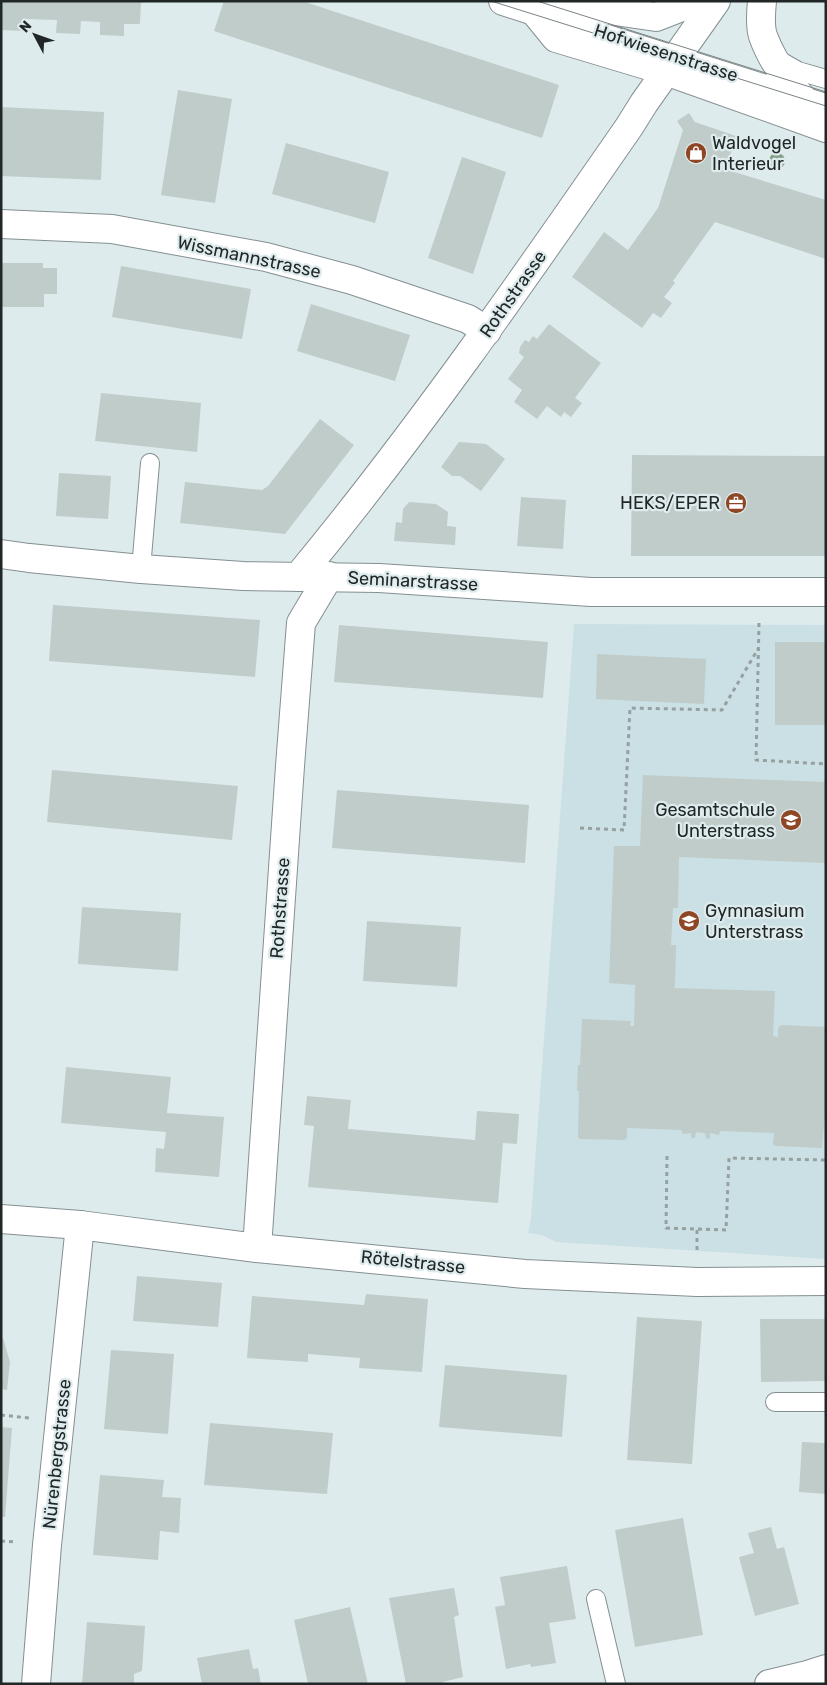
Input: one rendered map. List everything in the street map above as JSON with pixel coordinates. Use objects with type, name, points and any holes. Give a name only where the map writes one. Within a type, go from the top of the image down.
[{"type":"street","points":[[503,1],[534,11]]},
{"type":"street","name":"Hofwiesenstrasse","points":[[697,1],[656,17],[601,9],[574,2],[534,11],[556,38],[672,63],[758,103],[826,126]]},
{"type":"street","name":"Rothstrasse","points":[[298,576],[351,513],[487,331],[716,1]]},
{"type":"street","points":[[762,1],[762,34],[772,57]]},
{"type":"street","name":"Hofwiesenstrasse","points":[[772,57],[798,94],[826,126]]},
{"type":"street","name":"Wissmannstrasse","points":[[1,224],[112,229],[266,257],[352,280],[468,319],[487,331]]},
{"type":"street","name":"Seminarstrasse","points":[[1,554],[142,569],[243,576],[379,578],[591,592],[826,592]]},
{"type":"street","name":"Rothstrasse","points":[[257,1248],[301,623],[329,576]]},
{"type":"street","name":"Rötelstrasse","points":[[1,1220],[80,1225],[257,1248],[525,1274],[697,1282],[826,1281]]},
{"type":"street","name":"Nürenbergstrasse","points":[[36,1684],[47,1545],[80,1225]]},
{"type":"street","points":[[769,1684],[826,1669]]},
{"type":"lane","points":[[772,57],[798,71],[826,79]]},
{"type":"lane","name":"Hofwiesenstrasse","points":[[672,63],[724,72],[826,103]]},
{"type":"lane","name":"Hofwiesenstrasse","points":[[758,103],[826,89]]},
{"type":"lane","points":[[142,569],[150,463]]},
{"type":"lane","points":[[775,1402],[826,1402]]},
{"type":"lane","points":[[596,1599],[616,1684]]},
{"type":"path","points":[[759,620],[756,760],[826,764]]},
{"type":"path","points":[[580,828],[624,830],[630,708],[722,710],[758,648]]},
{"type":"path","points":[[667,1156],[666,1228],[697,1230],[726,1230],[729,1158],[826,1160]]},
{"type":"path","points":[[697,1230],[697,1252]]},
{"type":"path","points":[[1,1415],[37,1418]]},
{"type":"shaded area","name":"Gymnasium Unterstrass","points":[[574,624],[826,625],[826,1259],[556,1242],[542,1235],[528,1233],[531,1218]]},
{"type":"building","points":[[1,1],[141,1],[140,24],[124,24],[124,36],[100,35],[100,22],[81,21],[80,34],[56,33],[57,20],[26,19],[25,31],[1,30]]},
{"type":"building","points":[[224,1],[302,1],[559,85],[542,138],[214,31]]},
{"type":"building","points":[[178,90],[232,99],[215,203],[161,195]]},
{"type":"building","points":[[1,107],[104,112],[101,180],[1,176]]},
{"type":"building","points":[[689,113],[695,122],[736,136],[727,165],[731,171],[826,200],[826,259],[715,222],[673,281],[675,283],[664,297],[672,303],[661,318],[653,313],[642,328],[572,277],[604,232],[628,250],[658,208],[683,130],[677,121]]},
{"type":"building","points":[[286,143],[389,172],[375,223],[272,194]]},
{"type":"building","points":[[462,157],[506,172],[473,274],[428,258]]},
{"type":"building","points":[[1,263],[43,263],[43,268],[57,268],[57,294],[44,294],[44,307],[1,307]]},
{"type":"building","points":[[121,266],[251,289],[242,339],[112,317]]},
{"type":"building","points":[[311,304],[410,335],[395,381],[297,351]]},
{"type":"building","points":[[549,324],[601,363],[575,398],[582,403],[571,417],[564,412],[561,417],[547,406],[537,419],[514,402],[522,390],[508,379],[524,357],[519,353],[520,347],[525,340],[529,342],[533,336],[537,339]]},
{"type":"building","points":[[101,393],[201,403],[197,452],[95,441]]},
{"type":"building","points":[[320,419],[354,445],[285,534],[180,523],[185,482],[262,490],[268,486]]},
{"type":"building","points":[[459,442],[486,444],[505,459],[481,491],[460,476],[452,476],[441,467]]},
{"type":"building","points":[[632,455],[826,456],[826,556],[631,556]]},
{"type":"building","points":[[59,473],[111,476],[108,519],[56,516]]},
{"type":"building","points":[[521,497],[566,500],[563,549],[517,546]]},
{"type":"building","points":[[409,502],[436,504],[448,512],[447,526],[456,527],[455,545],[394,541],[396,522],[402,523],[403,509]]},
{"type":"building","points":[[53,605],[260,620],[255,677],[49,661]]},
{"type":"building","points":[[339,625],[548,642],[543,698],[334,682]]},
{"type":"building","points":[[775,642],[826,642],[826,725],[775,725]]},
{"type":"building","points":[[597,654],[706,659],[704,704],[596,699]]},
{"type":"building","points":[[52,770],[238,786],[232,840],[47,822]]},
{"type":"building","points":[[643,775],[826,782],[826,863],[679,857],[678,908],[673,908],[671,945],[676,945],[675,986],[673,988],[775,991],[773,1036],[778,1037],[778,1028],[781,1025],[826,1027],[826,1101],[822,1148],[776,1146],[773,1144],[774,1133],[720,1131],[719,1135],[710,1133],[710,1139],[706,1138],[705,1133],[696,1132],[695,1138],[691,1138],[691,1133],[683,1134],[681,1130],[627,1128],[627,1138],[624,1140],[580,1139],[578,1137],[579,1091],[577,1091],[582,1019],[631,1021],[630,1026],[634,1026],[635,985],[609,983],[614,846],[640,846]]},
{"type":"building","points":[[337,790],[529,805],[525,863],[332,848]]},
{"type":"building","points":[[82,907],[181,913],[178,971],[78,964]]},
{"type":"building","points":[[367,921],[461,927],[457,987],[363,981]]},
{"type":"building","points":[[66,1067],[171,1077],[167,1113],[224,1117],[219,1177],[155,1172],[156,1148],[164,1149],[166,1132],[61,1123]]},
{"type":"building","points":[[307,1096],[351,1100],[348,1129],[475,1140],[477,1111],[519,1114],[517,1144],[503,1143],[498,1203],[308,1187],[314,1126],[304,1125]]},
{"type":"building","points":[[137,1276],[222,1283],[218,1327],[133,1321]]},
{"type":"building","points":[[366,1294],[428,1299],[422,1372],[359,1368],[360,1358],[308,1354],[308,1362],[247,1358],[252,1296],[364,1305]]},
{"type":"building","points":[[637,1317],[702,1321],[692,1464],[627,1460]]},
{"type":"building","points":[[760,1319],[826,1319],[826,1381],[761,1382]]},
{"type":"building","points":[[1,1338],[3,1338],[10,1362],[7,1390],[1,1389]]},
{"type":"building","points":[[111,1350],[174,1354],[168,1434],[104,1429]]},
{"type":"building","points":[[445,1365],[567,1375],[562,1437],[439,1427]]},
{"type":"building","points":[[210,1423],[333,1433],[327,1494],[204,1485]]},
{"type":"building","points":[[1,1427],[12,1428],[5,1517],[1,1517]]},
{"type":"building","points":[[802,1442],[826,1443],[826,1494],[799,1492]]},
{"type":"building","points":[[100,1475],[164,1480],[162,1497],[181,1498],[179,1533],[160,1531],[158,1560],[93,1555]]},
{"type":"building","points":[[683,1518],[703,1635],[635,1647],[615,1530]]},
{"type":"building","points":[[771,1527],[777,1549],[784,1547],[799,1604],[755,1616],[739,1557],[754,1553],[748,1533]]},
{"type":"building","points":[[567,1566],[576,1619],[549,1623],[556,1663],[531,1667],[530,1664],[506,1669],[495,1607],[505,1605],[500,1577]]},
{"type":"building","points":[[454,1588],[459,1615],[454,1617],[463,1677],[443,1682],[442,1684],[406,1684],[389,1598]]},
{"type":"building","points":[[350,1607],[368,1684],[308,1684],[294,1620]]},
{"type":"building","points":[[87,1622],[145,1626],[142,1671],[134,1674],[134,1684],[82,1684]]},
{"type":"building","points":[[249,1649],[253,1669],[258,1668],[261,1684],[202,1684],[197,1658]]},
{"type":"tram line","points":[[491,1],[826,106]]},
{"type":"tram line","points":[[537,1],[826,92]]},
{"type":"place","name":"Waldvogel Interieur","points":[[696,153]]},
{"type":"place","name":"HEKS/EPER","points":[[736,503]]},
{"type":"place","name":"Gesamtschule Unterstrass","points":[[791,820]]},
{"type":"place","name":"Gymnasium Unterstrass","points":[[689,921]]}]
